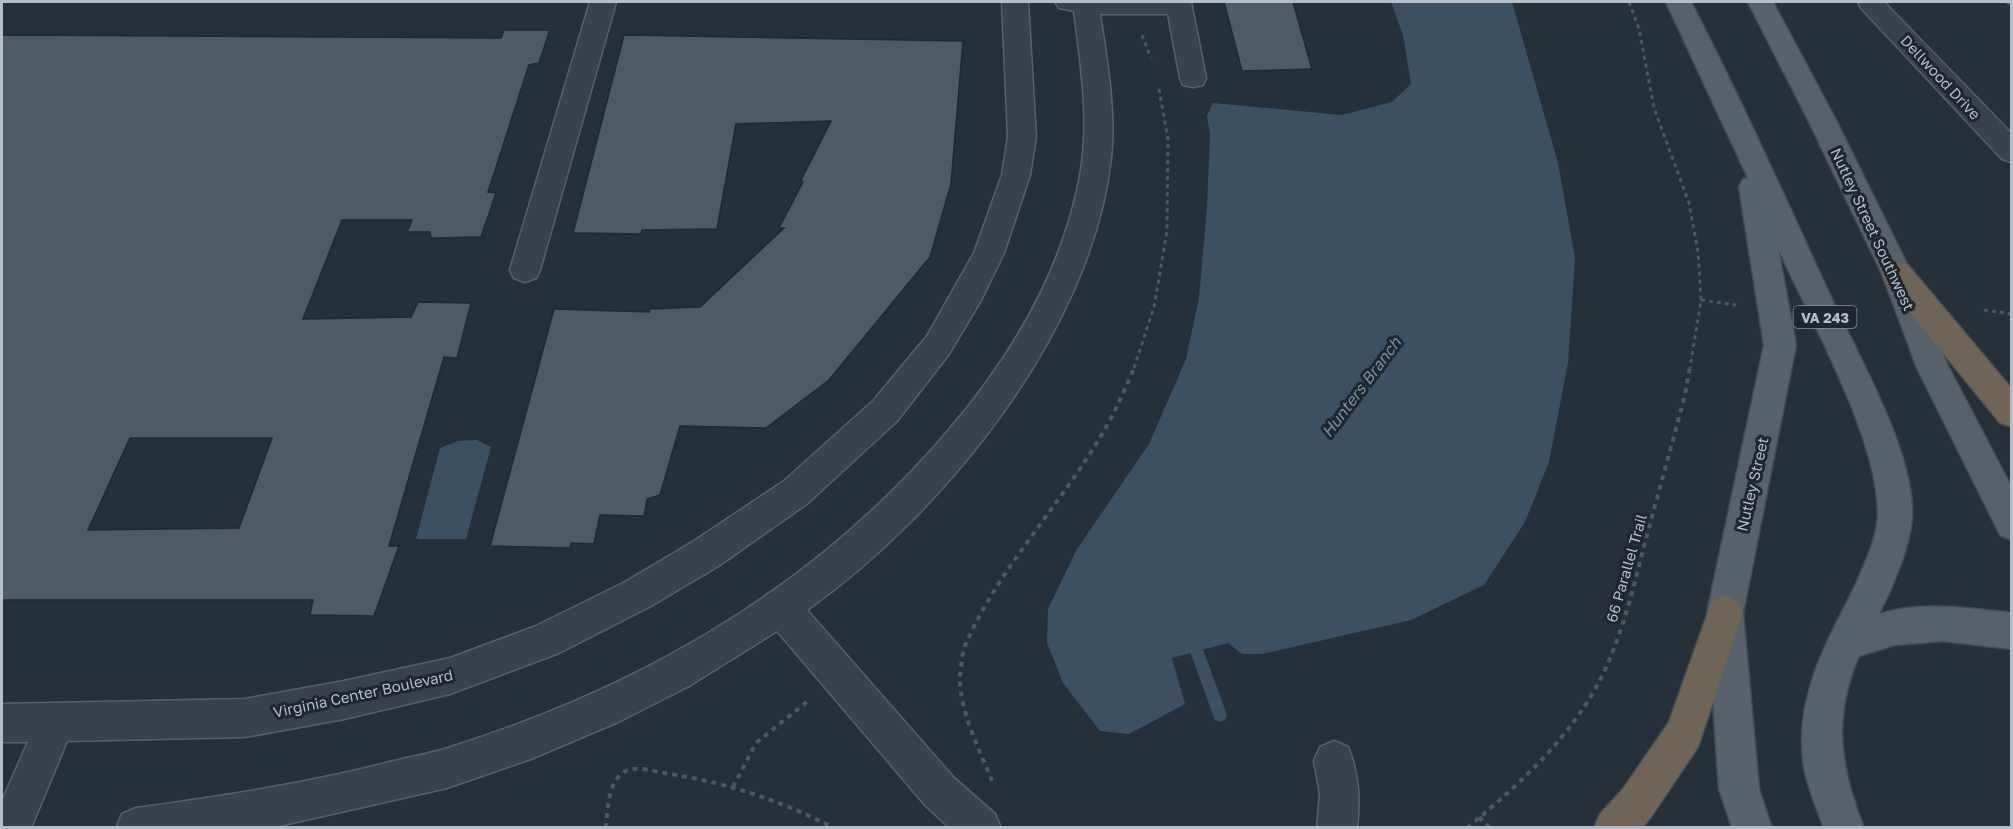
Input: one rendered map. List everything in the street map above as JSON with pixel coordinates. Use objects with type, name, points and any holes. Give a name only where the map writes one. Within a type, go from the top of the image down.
[{"type":"highway","points":[[1897,274],[2012,413]]},
{"type":"highway","points":[[1614,828],[1637,803],[1684,733],[1725,613]]},
{"type":"main road","name":"Nutley Street","points":[[1678,2],[1745,141],[1843,355],[1887,465],[1895,516],[1880,576],[1845,643],[1830,678],[1821,715],[1821,758],[1833,804],[1844,828]]},
{"type":"main road","name":"Nutley Street Southwest","points":[[1760,2],[1824,124],[1897,274],[1933,368],[2012,524]]},
{"type":"main road","name":"Nutley Street","points":[[1745,141],[1780,345],[1761,447],[1741,530],[1725,613],[1739,789],[1752,828]]},
{"type":"main road","points":[[1845,643],[1895,627],[1943,623],[2012,631]]},
{"type":"street","points":[[525,270],[603,2]]},
{"type":"street","name":"Virginia Center Boulevard","points":[[2,723],[245,718],[344,700],[450,676],[546,640],[638,594],[707,553],[796,492],[885,411],[915,374],[938,345],[969,294],[989,253],[1016,175],[1022,137],[1015,2]]},
{"type":"street","name":"Dellwood Drive","points":[[1870,2],[2012,152]]},
{"type":"street","points":[[136,828],[213,818],[331,797],[454,766],[597,713],[708,657],[801,595],[893,517],[956,448],[1014,371],[1047,311],[1081,224],[1094,176],[1098,131],[1080,3],[1180,4],[1193,78]]},
{"type":"street","points":[[781,608],[940,792],[981,828]]},
{"type":"street","points":[[10,828],[56,722]]},
{"type":"street","points":[[1334,761],[1340,794],[1337,828]]},
{"type":"path","name":"66 Parallel Trail","points":[[1467,828],[1520,783],[1566,732],[1594,691],[1615,647],[1627,610],[1685,394],[1701,300],[1698,252],[1689,203],[1654,108],[1640,29],[1629,2]]},
{"type":"path","points":[[2007,2],[2012,6]]},
{"type":"path","points":[[1134,29],[1143,36],[1153,64]]},
{"type":"path","points":[[994,786],[967,717],[960,679],[964,648],[981,614],[1004,578],[1090,454],[1116,410],[1136,364],[1154,306],[1167,231],[1168,138],[1158,84]]},
{"type":"path","points":[[1701,300],[1737,305]]},
{"type":"path","points":[[1984,310],[2012,314]]},
{"type":"path","points":[[733,787],[756,743],[815,695],[833,669]]},
{"type":"path","points":[[606,828],[615,781],[624,772],[633,769],[675,774],[733,787],[779,802],[834,828]]},
{"type":"path","points":[[1479,817],[1490,828]]},
{"type":"water","points":[[1391,2],[1512,2],[1558,163],[1575,258],[1568,363],[1549,462],[1525,522],[1484,585],[1411,620],[1262,654],[1242,654],[1228,643],[1172,658],[1185,704],[1129,734],[1100,731],[1063,683],[1047,643],[1048,609],[1077,549],[1149,444],[1186,359],[1199,298],[1207,207],[1210,134],[1207,116],[1213,103],[1342,115],[1392,102],[1411,84],[1403,35]]},
{"type":"water","points":[[477,440],[491,447],[466,539],[416,539],[440,448],[458,441]]},
{"type":"building","points":[[1224,2],[1293,2],[1312,69],[1242,71]]},
{"type":"building","points":[[504,30],[550,30],[539,63],[529,65],[488,192],[496,193],[481,237],[431,238],[430,232],[407,232],[412,220],[342,220],[303,319],[411,317],[418,302],[471,303],[457,358],[444,357],[389,546],[399,546],[374,616],[310,615],[313,600],[2,600],[2,35],[501,38]],"holes":[[[130,438],[272,438],[239,528],[88,530]]]},
{"type":"building","points":[[624,35],[963,41],[951,184],[930,257],[829,380],[766,428],[680,426],[660,495],[647,499],[644,516],[600,515],[594,544],[571,543],[570,548],[490,546],[554,309],[649,312],[650,309],[700,307],[784,228],[779,228],[831,121],[736,124],[717,229],[642,230],[641,234],[573,233]]},
{"type":"waterway","name":"Hunters Branch","points":[[1192,638],[1220,715]]}]
